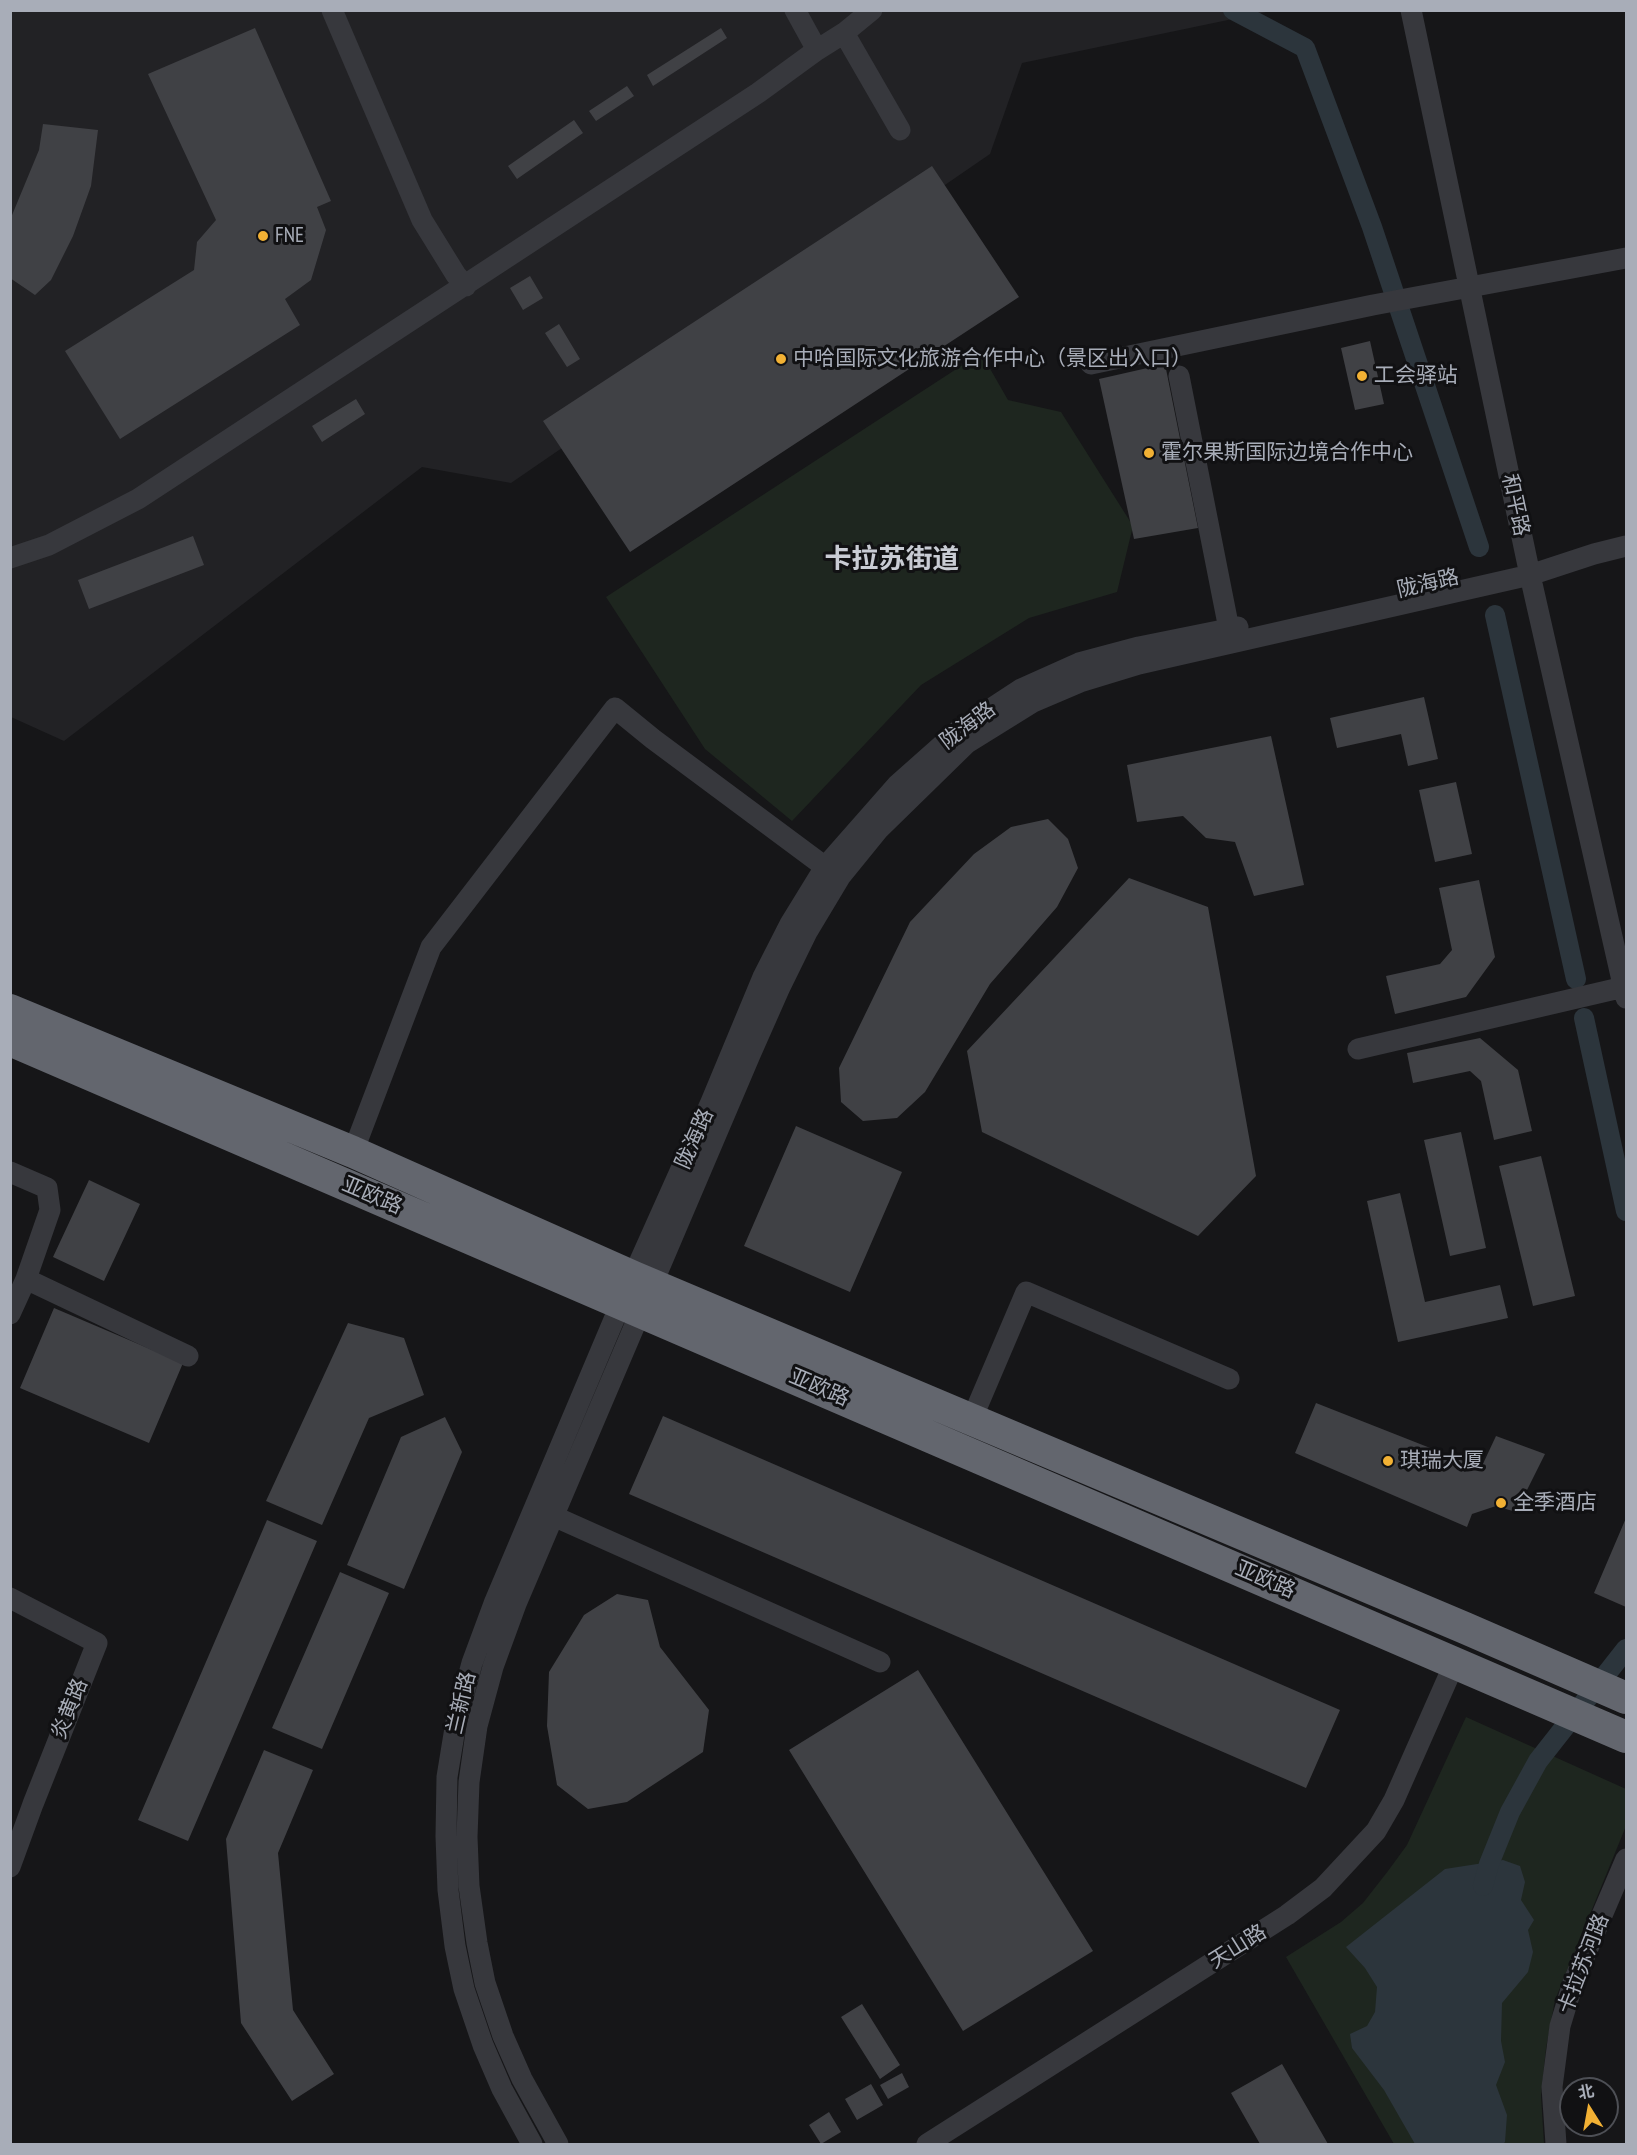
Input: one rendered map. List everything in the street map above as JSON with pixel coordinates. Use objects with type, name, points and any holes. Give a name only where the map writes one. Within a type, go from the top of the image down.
[{"type":"highway","name":"亚欧路","points":[[10,1010],[353,1152],[637,1294],[1626,1737]]},
{"type":"highway","name":"亚欧路","points":[[10,1040],[637,1294],[972,1421],[1626,1698]]},
{"type":"street","points":[[332,10],[422,220],[466,286]]},
{"type":"street","points":[[795,10],[817,50]]},
{"type":"street","points":[[10,558],[49,545],[138,499],[758,93],[844,33],[872,10]]},
{"type":"street","name":"和平路","points":[[1411,10],[1529,568],[1625,992]]},
{"type":"street","points":[[844,33],[900,130]]},
{"type":"street","points":[[1091,364],[1373,305],[1626,258]]},
{"type":"street","points":[[1179,376],[1229,629]]},
{"type":"street","name":"陇海路","points":[[637,1294],[807,932],[832,872],[898,784],[960,729],[1021,689],[1079,663],[1138,647],[1529,568],[1626,546]]},
{"type":"street","name":"陇海路","points":[[832,872],[967,743],[1033,702],[1080,682],[1139,664],[1529,568]]},
{"type":"street","points":[[353,1152],[431,947],[615,708],[653,739],[832,872]]},
{"type":"street","points":[[1358,1049],[1625,992]]},
{"type":"street","points":[[10,1172],[47,1188],[50,1210],[26,1279],[10,1314]]},
{"type":"street","points":[[26,1279],[188,1356]]},
{"type":"street","points":[[972,1421],[1026,1292],[1229,1379]]},
{"type":"street","name":"兰新路","points":[[532,2145],[502,2089],[483,2045],[464,1989],[455,1946],[448,1890],[447,1777],[456,1722],[472,1663],[533,1508],[637,1294]]},
{"type":"street","name":"兰新路","points":[[558,2145],[522,2079],[503,2036],[485,1983],[469,1886],[467,1837],[469,1782],[477,1726],[493,1667],[516,1604],[554,1515],[637,1294]]},
{"type":"street","points":[[533,1508],[554,1515],[880,1662]]},
{"type":"street","name":"炎黄路","points":[[10,1598],[97,1643],[10,1867]]},
{"type":"street","name":"天山路","points":[[927,2145],[1287,1915],[1323,1888],[1376,1831],[1394,1800],[1455,1662]]},
{"type":"street","name":"卡拉苏河路","points":[[1556,2145],[1552,2087],[1560,2026],[1573,1983],[1626,1859]]},
{"type":"shaded area","points":[[11,11],[1271,11],[1022,63],[990,154],[511,483],[422,467],[64,741],[11,717]]},
{"type":"shaded area","points":[[981,353],[1008,400],[1061,412],[1133,526],[1117,592],[1029,618],[921,685],[792,821],[705,749],[606,597]]},
{"type":"shaded area","points":[[1466,1717],[1626,1789],[1626,1826],[1555,2000],[1546,2048],[1541,2096],[1544,2144],[1394,2144],[1286,1957],[1341,1922],[1363,1903],[1388,1871],[1407,1845]]},
{"type":"shaded area","points":[[1503,1860],[1520,1866],[1525,1882],[1521,1900],[1534,1920],[1528,1930],[1533,1952],[1528,1972],[1502,2003],[1501,2041],[1505,2062],[1496,2085],[1507,2115],[1505,2142],[1503,2144],[1415,2144],[1384,2090],[1352,2048],[1350,2034],[1367,2026],[1375,2012],[1377,1987],[1365,1968],[1346,1947],[1445,1869]]},
{"type":"building","name":"FNE","points":[[255,28],[331,201],[317,207],[326,230],[311,280],[285,299],[300,325],[120,439],[65,351],[194,270],[197,242],[216,220],[148,74]]},
{"type":"building","points":[[721,28],[727,38],[653,86],[647,75]]},
{"type":"building","points":[[627,86],[634,96],[596,121],[589,111]]},
{"type":"building","points":[[574,120],[583,133],[517,179],[508,166]]},
{"type":"building","points":[[43,124],[98,130],[91,186],[73,236],[51,280],[35,295],[10,278],[10,220],[39,150]]},
{"type":"building","name":"中哈国际文化旅游合作中心（景区出入口）","points":[[932,166],[1019,297],[630,552],[543,421]]},
{"type":"building","points":[[530,276],[543,298],[523,310],[510,288]]},
{"type":"building","points":[[559,324],[580,359],[567,367],[545,333]]},
{"type":"building","name":"工会驿站","points":[[1370,341],[1384,404],[1355,410],[1341,348]]},
{"type":"building","name":"霍尔果斯国际边境合作中心","points":[[1165,364],[1198,528],[1134,539],[1099,379]]},
{"type":"building","points":[[356,399],[365,414],[322,442],[312,426]]},
{"type":"building","points":[[193,536],[204,565],[89,609],[78,580]]},
{"type":"building","points":[[1424,697],[1438,759],[1408,766],[1401,734],[1337,748],[1330,718]]},
{"type":"building","points":[[1271,736],[1304,885],[1254,896],[1235,842],[1206,838],[1183,816],[1137,822],[1127,765]]},
{"type":"building","points":[[1456,782],[1472,854],[1435,862],[1419,790]]},
{"type":"building","points":[[1048,819],[1068,839],[1078,868],[1057,907],[990,984],[925,1092],[897,1118],[863,1121],[841,1102],[839,1068],[910,922],[974,854],[1011,827]]},
{"type":"building","points":[[1129,878],[1208,907],[1256,1176],[1198,1236],[982,1132],[967,1051]]},
{"type":"building","points":[[1479,880],[1495,957],[1466,997],[1395,1014],[1386,976],[1440,964],[1452,950],[1439,888]]},
{"type":"building","points":[[1480,1038],[1518,1070],[1532,1131],[1494,1140],[1481,1081],[1470,1071],[1413,1083],[1407,1053]]},
{"type":"building","points":[[796,1126],[902,1172],[850,1292],[744,1246]]},
{"type":"building","points":[[1461,1132],[1486,1248],[1450,1256],[1424,1140]]},
{"type":"building","points":[[1541,1156],[1575,1296],[1533,1306],[1499,1166]]},
{"type":"building","points":[[89,1180],[140,1204],[104,1281],[53,1257]]},
{"type":"building","points":[[1400,1193],[1425,1302],[1500,1285],[1508,1318],[1398,1342],[1367,1201]]},
{"type":"building","points":[[54,1308],[183,1363],[149,1443],[20,1388]]},
{"type":"building","points":[[348,1323],[404,1338],[424,1395],[369,1418],[322,1525],[266,1501]]},
{"type":"building","name":"琪瑞大厦","points":[[1316,1403],[1481,1468],[1496,1436],[1545,1454],[1516,1512],[1496,1506],[1472,1514],[1467,1527],[1295,1453]]},
{"type":"building","points":[[663,1416],[1340,1710],[1306,1788],[629,1494]]},
{"type":"building","points":[[445,1417],[462,1452],[404,1589],[347,1565],[401,1437]]},
{"type":"building","points":[[1626,1518],[1626,1607],[1594,1593]]},
{"type":"building","points":[[267,1520],[317,1541],[188,1841],[138,1820]]},
{"type":"building","points":[[340,1572],[389,1593],[322,1749],[272,1728]]},
{"type":"building","points":[[617,1594],[648,1600],[660,1647],[709,1710],[703,1752],[627,1802],[588,1809],[557,1785],[547,1726],[549,1672],[584,1615]]},
{"type":"building","points":[[918,1670],[1093,1951],[963,2031],[789,1750]]},
{"type":"building","points":[[264,1750],[313,1770],[278,1853],[293,2010],[334,2074],[292,2101],[241,2023],[226,1839]]},
{"type":"building","points":[[862,2004],[900,2065],[880,2079],[841,2017]]},
{"type":"building","points":[[1282,2064],[1328,2144],[1260,2144],[1231,2093]]},
{"type":"building","points":[[902,2073],[909,2087],[888,2099],[880,2085]]},
{"type":"building","points":[[871,2084],[883,2105],[857,2120],[845,2099]]},
{"type":"building","points":[[829,2112],[841,2132],[821,2144],[809,2125]]},
{"type":"waterway","points":[[1233,10],[1305,48],[1372,227],[1479,547]]},
{"type":"waterway","points":[[1495,615],[1576,979]]},
{"type":"waterway","points":[[1584,1018],[1626,1211]]},
{"type":"waterway","points":[[1483,1886],[1489,1864],[1510,1812],[1538,1761],[1626,1649]]},
{"type":"place","name":"FNE","points":[[263,236]]},
{"type":"place","name":"中哈国际文化旅游合作中心（景区出入口）","points":[[781,359]]},
{"type":"place","name":"工会驿站","points":[[1362,376]]},
{"type":"place","name":"霍尔果斯国际边境合作中心","points":[[1149,453]]},
{"type":"place","name":"琪瑞大厦","points":[[1388,1461]]},
{"type":"place","name":"全季酒店","points":[[1501,1503]]},
{"type":"district","name":"卡拉苏街道","points":[[892,560]]}]
